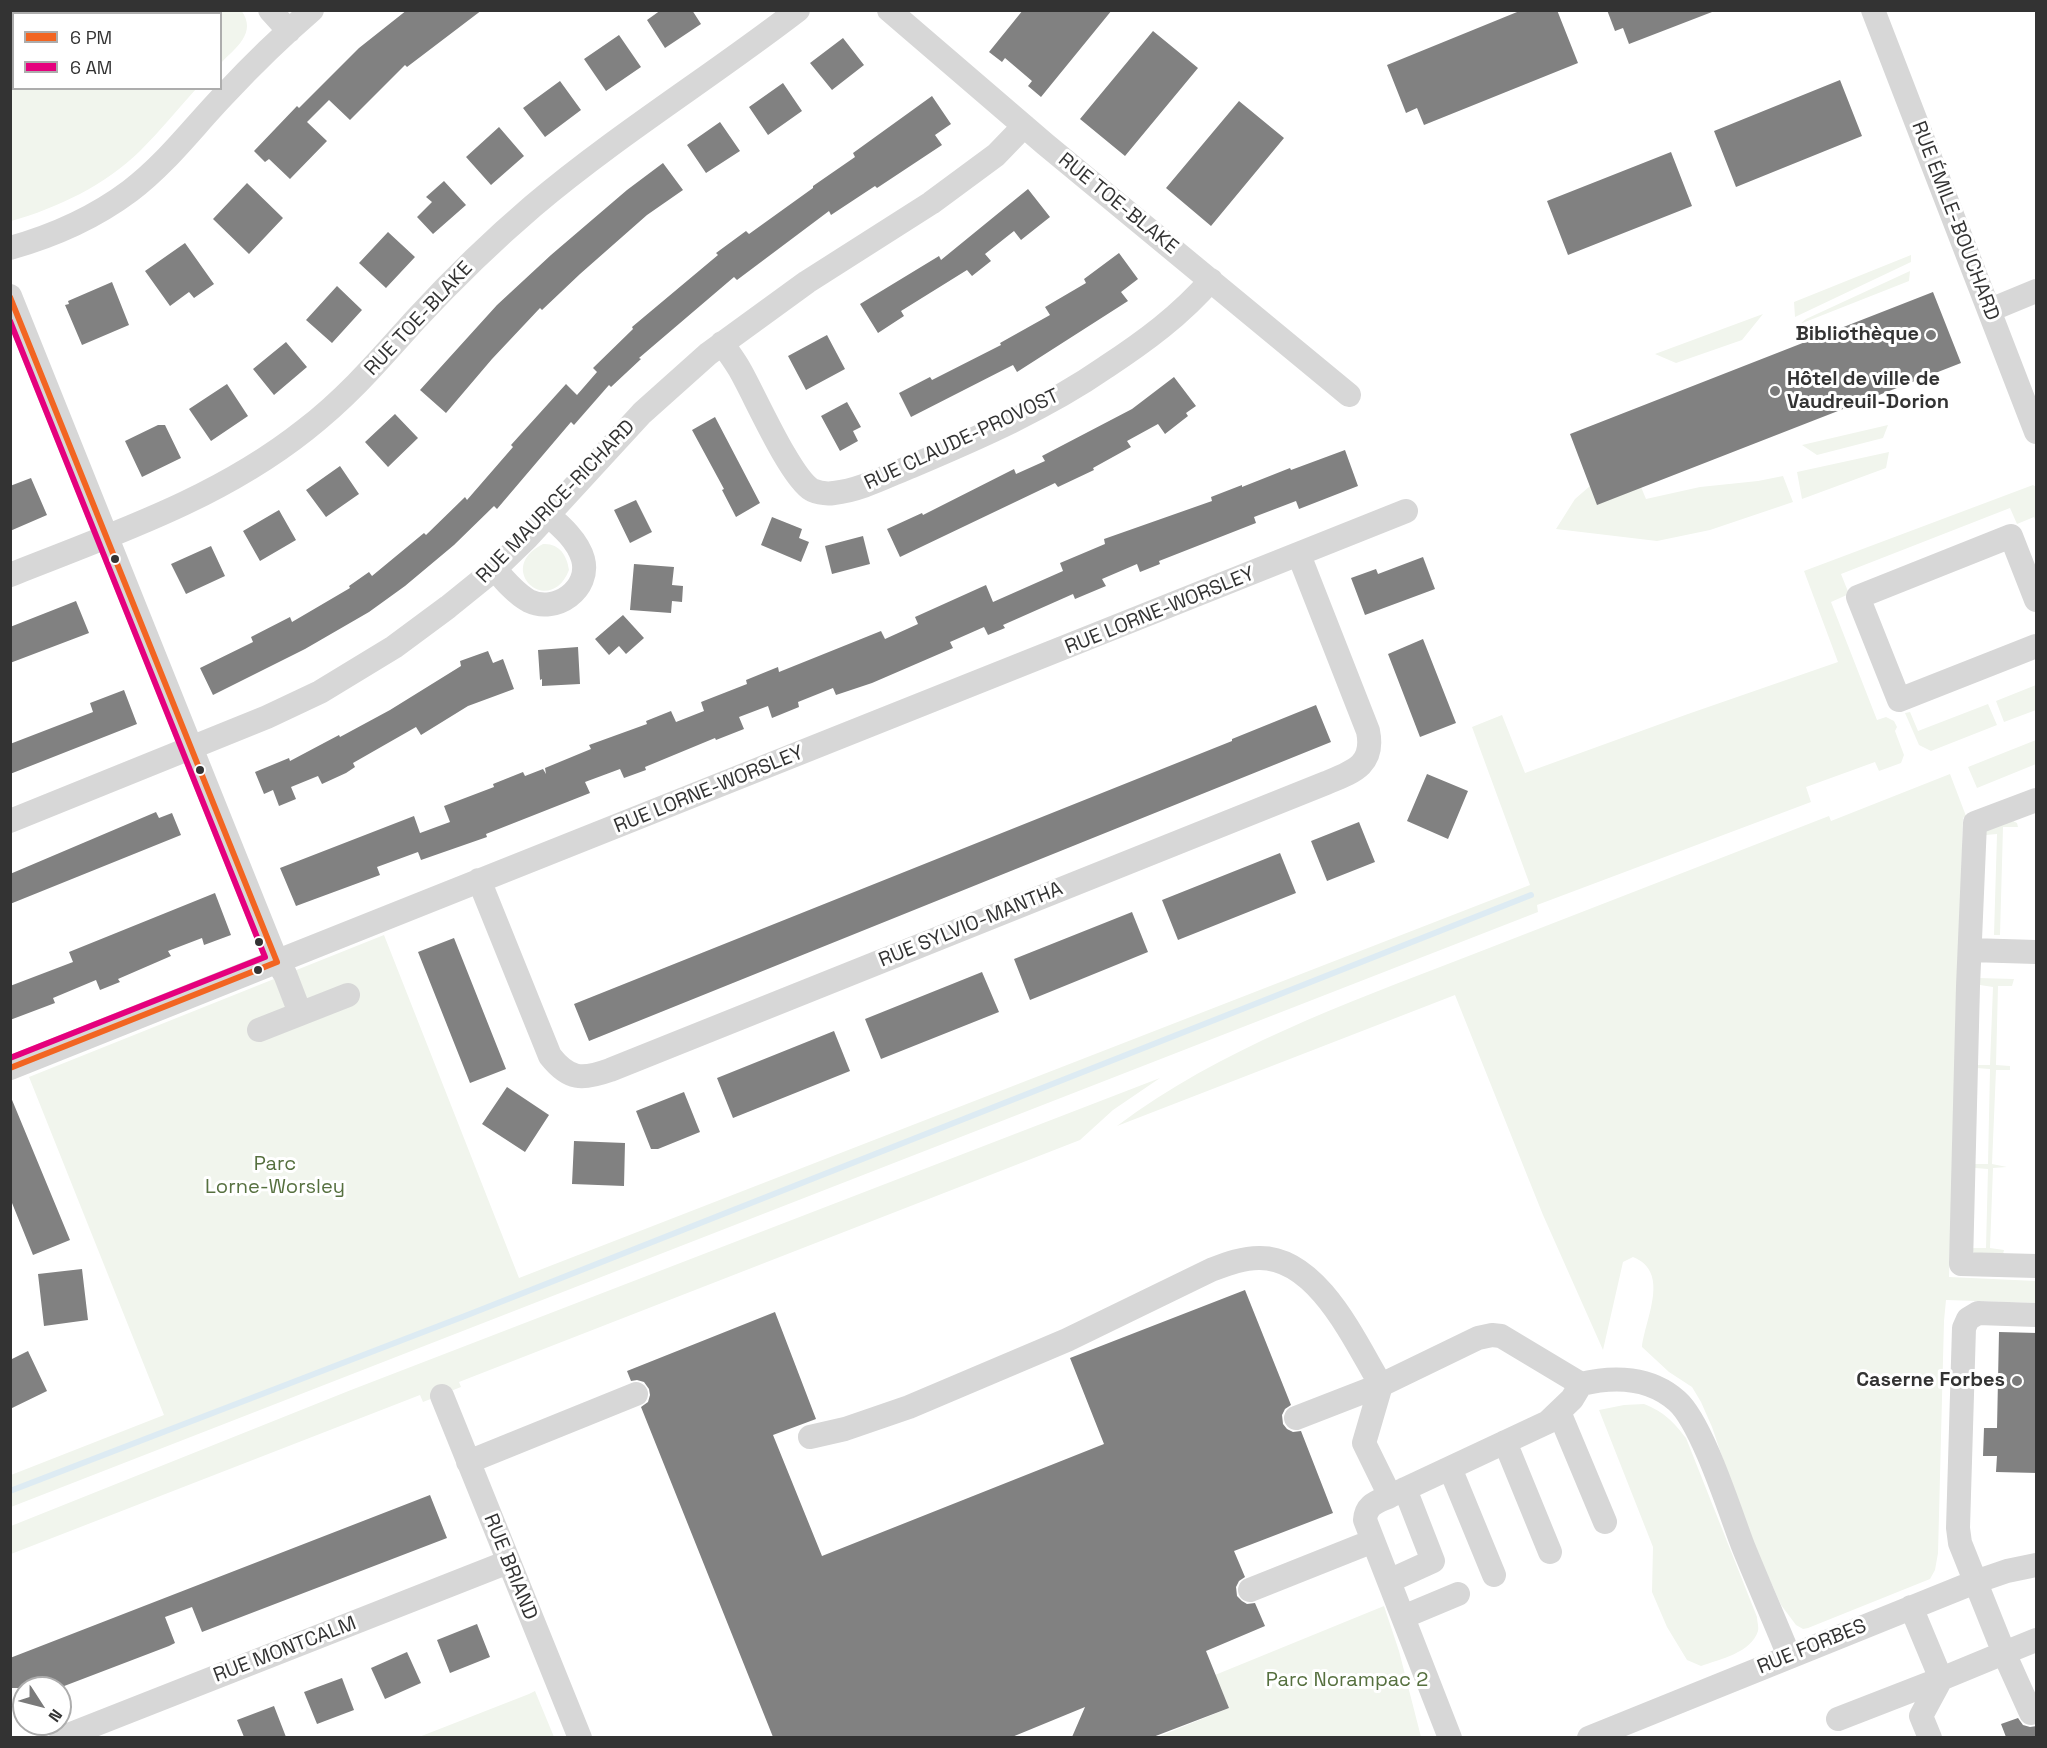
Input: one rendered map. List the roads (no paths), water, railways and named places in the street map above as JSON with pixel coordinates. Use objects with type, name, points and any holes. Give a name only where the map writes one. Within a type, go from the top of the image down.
[{"type":"street","points":[[270,10],[289,31]]},
{"type":"street","points":[[10,248],[69,227],[101,210],[131,190],[158,167],[226,92],[312,10]]},
{"type":"street","name":"RUE TOE-BLAKE","points":[[10,575],[166,513],[215,489],[260,463],[305,430],[363,379],[456,278],[533,206],[626,133],[798,10]]},
{"type":"street","name":"RUE TOE-BLAKE","points":[[889,10],[1024,126],[1349,395]]},
{"type":"street","name":"RUE ÉMILE-BOUCHARD","points":[[1873,10],[2037,432]]},
{"type":"street","name":"RUE MAURICE-RICHARD","points":[[10,821],[276,713],[320,692],[370,663],[420,629],[495,569],[642,413],[722,343],[807,282],[898,226],[941,196],[996,155],[1024,126]]},
{"type":"street","name":"RUE CLAUDE-PROVOST","points":[[722,343],[740,370],[802,481],[815,491],[832,494],[858,488],[932,458],[993,430],[1070,390],[1107,367],[1170,321],[1192,302],[1211,280]]},
{"type":"street","points":[[1990,310],[2037,291]]},
{"type":"street","points":[[10,296],[190,749],[300,1013]]},
{"type":"street","name":"RUE LORNE-WORSLEY","points":[[10,1068],[1406,511]]},
{"type":"street","points":[[495,569],[522,597],[537,604],[554,604],[562,601],[576,589],[583,574],[583,558],[572,540],[548,515]]},
{"type":"street","points":[[2034,585],[2011,536],[1858,597],[1899,700],[2037,646]]},
{"type":"street","name":"RUE SYLVIO-MANTHA","points":[[479,880],[550,1056],[562,1070],[575,1077],[597,1075],[610,1070],[1357,769],[1367,756],[1370,739],[1368,731],[1299,555]]},
{"type":"street","points":[[2037,800],[1975,823],[1960,1264],[2037,1266]]},
{"type":"street","points":[[1970,950],[2037,952]]},
{"type":"street","points":[[259,1030],[348,995]]},
{"type":"street","points":[[810,1437],[864,1424],[909,1407],[1067,1340],[1211,1270],[1248,1258],[1262,1257],[1279,1261],[1295,1268],[1313,1283],[1327,1297],[1343,1321],[1381,1385]]},
{"type":"street","points":[[2031,1713],[1965,1557],[1958,1528],[1964,1328],[1968,1319],[1978,1313],[2037,1315]]},
{"type":"street","points":[[1296,1418],[1381,1385],[1479,1338],[1492,1335],[1501,1336],[1581,1384],[1611,1379],[1636,1381],[1659,1389],[1679,1403],[1700,1438],[1789,1656]]},
{"type":"street","points":[[1450,1737],[1365,1520],[1366,1511],[1370,1506],[1548,1422],[1572,1399],[1581,1384]]},
{"type":"street","points":[[1381,1385],[1376,1395],[1364,1443],[1398,1493],[1433,1561],[1389,1581]]},
{"type":"street","points":[[468,1462],[636,1394]]},
{"type":"street","name":"RUE BRIAND","points":[[442,1396],[580,1737]]},
{"type":"street","points":[[1560,1412],[1605,1522]]},
{"type":"street","points":[[1505,1442],[1550,1552]]},
{"type":"street","points":[[1450,1468],[1494,1575]]},
{"type":"street","points":[[1250,1590],[1373,1541]]},
{"type":"street","name":"RUE MONTCALM","points":[[61,1737],[508,1562]]},
{"type":"street","name":"RUE FORBES","points":[[1594,1737],[1975,1582],[2007,1571],[2037,1565]]},
{"type":"street","points":[[1407,1627],[1458,1594]]},
{"type":"street","points":[[1911,1607],[1941,1679]]},
{"type":"street","points":[[1407,1627],[1437,1737]]},
{"type":"street","points":[[1838,1719],[2037,1640]]},
{"type":"street","points":[[1930,1737],[1921,1716],[1941,1679]]},
{"type":"waterway","points":[[10,1491],[470,1314],[1531,895]]},
{"type":"place","name":"Bibliothèque","points":[[1931,335]]},
{"type":"place","name":"Hôtel de ville de Vaudreuil-Dorion","points":[[1775,391]]},
{"type":"place","name":"Caserne Forbes","points":[[2017,1381]]},
{"type":"park label","name":"Parc Lorne-Worsley","points":[[275,1176]]},
{"type":"park label","name":"Parc Norampac 2","points":[[1347,1681]]}]
